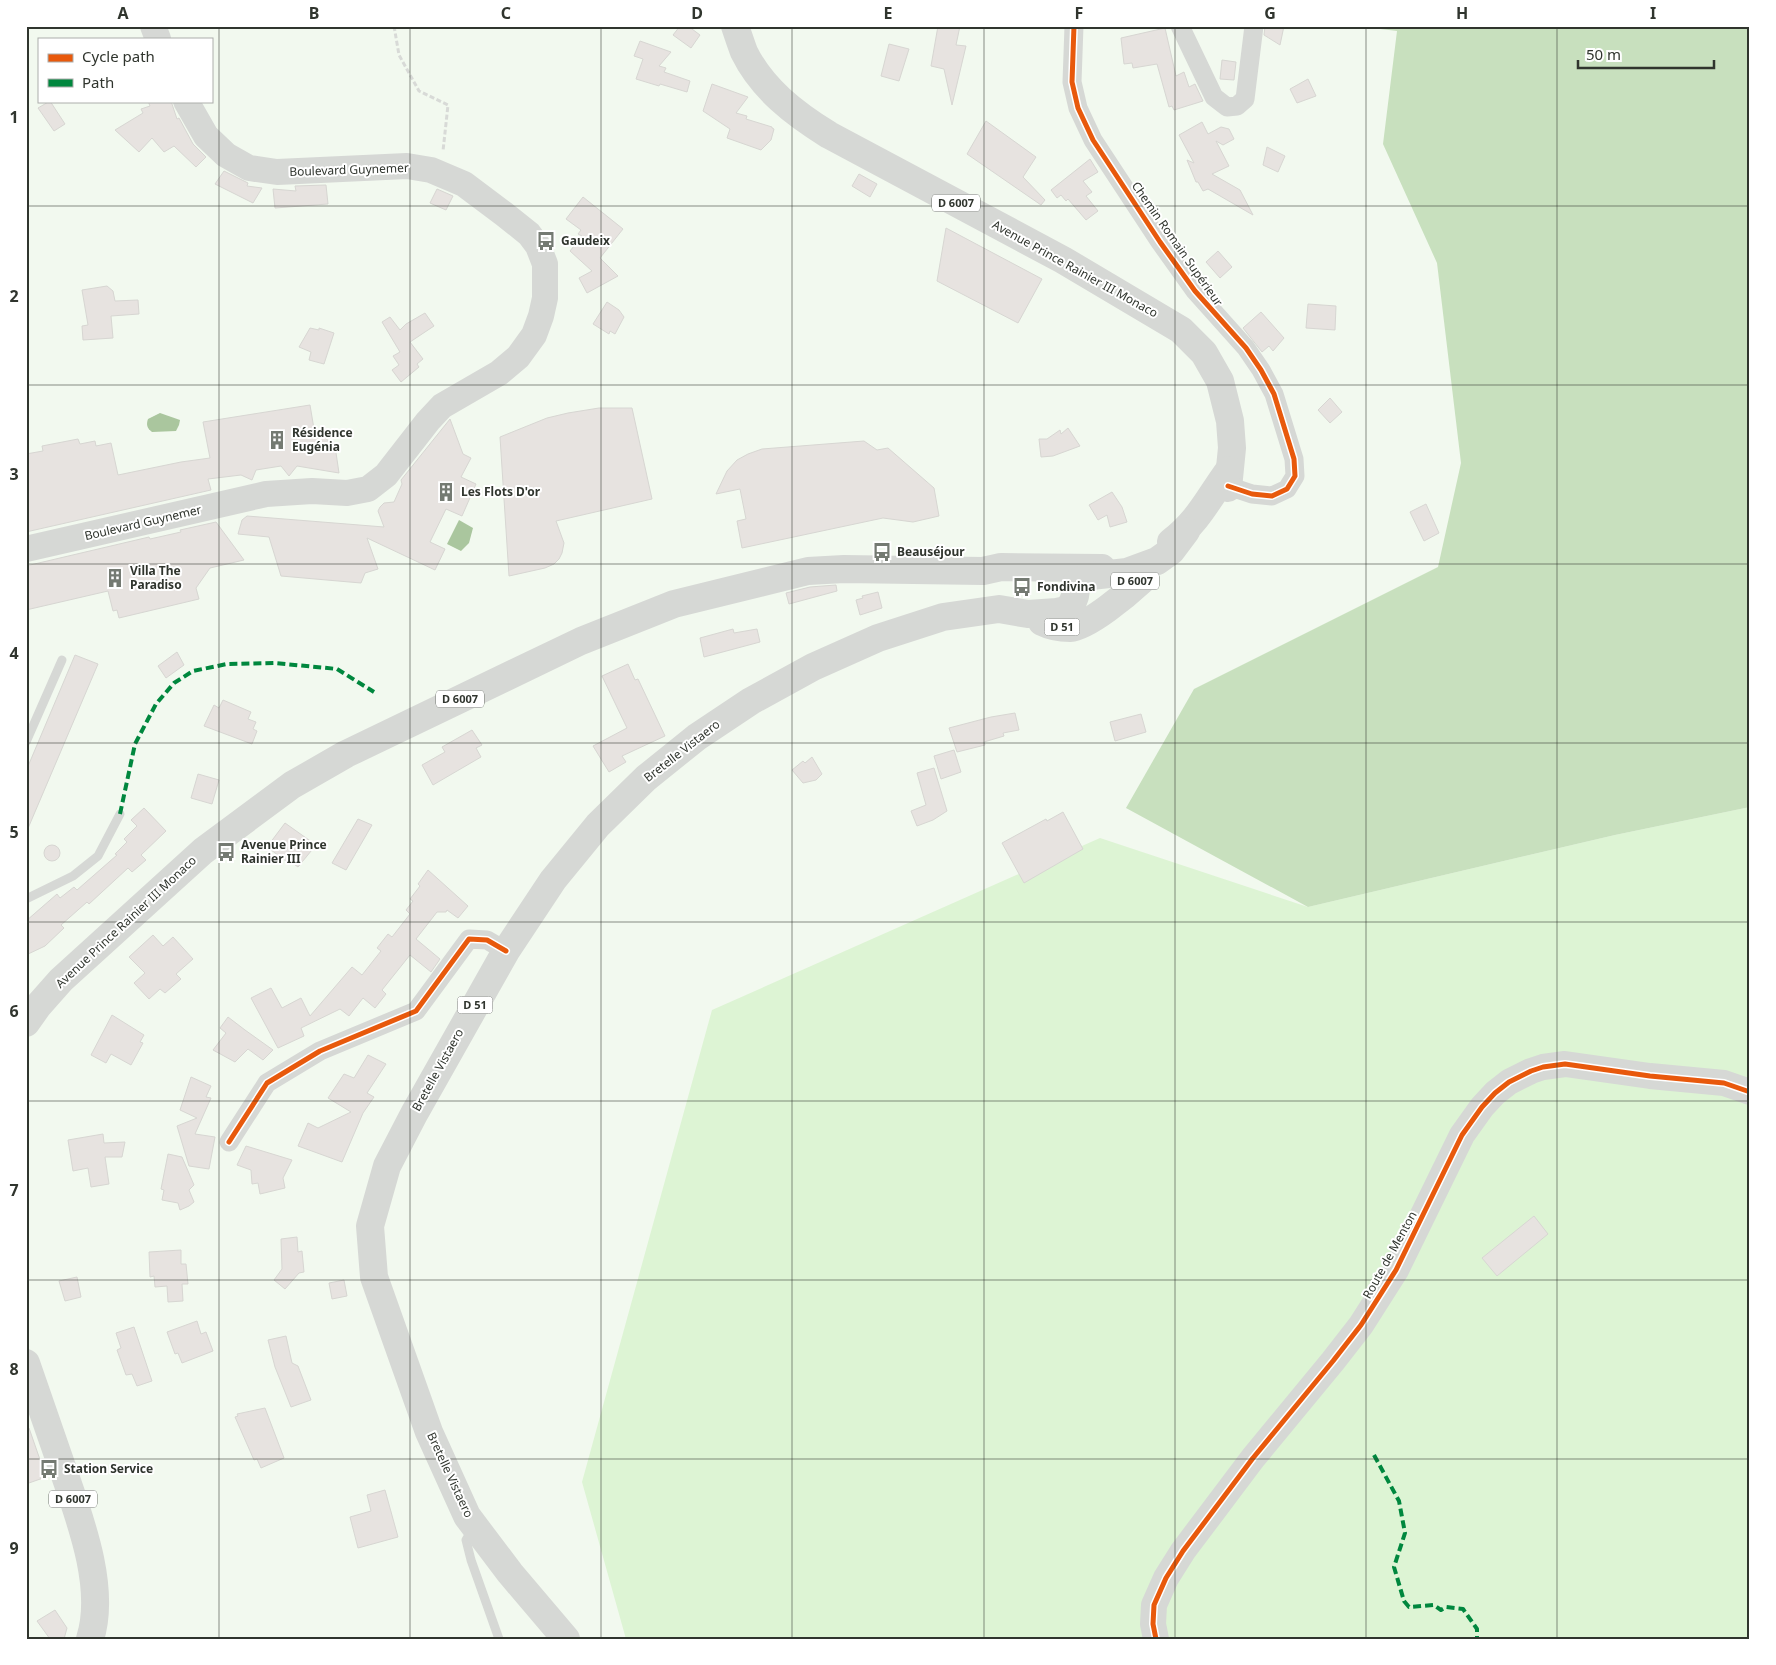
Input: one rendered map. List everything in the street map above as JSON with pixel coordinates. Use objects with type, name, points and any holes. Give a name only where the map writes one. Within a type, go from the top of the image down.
[{"type":"main road","points":[[153,26],[158,38]]},
{"type":"main road","name":"Avenue Prince Rainier III Monaco","points":[[26,1023],[38,1006],[62,980],[203,851],[292,785],[346,754],[582,641],[674,604],[808,571],[844,569],[984,571],[1002,577],[1090,578],[1122,584],[1142,580],[1171,561],[1188,546],[1220,508],[1232,448],[1230,421],[1220,381],[1204,354],[1181,330],[1063,260],[829,135],[801,118],[775,95],[762,80],[744,52],[735,26]]},
{"type":"main road","name":"Boulevard Guynemer","points":[[26,549],[266,494],[312,491],[347,493],[368,489],[386,475],[442,406],[499,373],[518,357],[534,335],[541,316],[545,298],[545,264],[538,246],[529,234],[464,184],[431,170],[407,166],[277,172],[249,168],[226,155],[206,136],[187,102]]},
{"type":"main road","name":"Avenue Prince Rainier III Monaco","points":[[1090,578],[1105,568],[1128,564],[1153,554],[1186,530],[1226,479]]},
{"type":"main road","name":"Bretelle Vistaero","points":[[566,1639],[510,1573],[467,1516],[429,1432],[374,1277],[370,1226],[387,1166],[414,1114],[506,951],[554,880],[598,825],[646,778],[697,737],[751,700],[813,667],[878,638],[943,617],[999,609],[1028,614],[1066,610],[1090,578]]},
{"type":"main road","name":"D 51","points":[[1090,578],[1097,615]]},
{"type":"main road","name":"Bretelle Vistaero","points":[[1028,614],[1044,623],[1071,628],[1097,615],[1142,580]]},
{"type":"main road","name":"Route de Menton","points":[[1156,1639],[1153,1624],[1154,1605],[1166,1578],[1183,1551],[1252,1458],[1361,1325],[1400,1262],[1462,1135],[1482,1107],[1495,1093],[1509,1082],[1543,1066],[1565,1064],[1650,1076],[1724,1083],[1750,1092]]},
{"type":"main road","name":"D 6007","points":[[26,1363],[79,1517],[92,1569],[95,1602],[90,1639]]},
{"type":"street","name":"Chemin Romain Supérieur","points":[[1074,26],[1072,82],[1078,108],[1093,140],[1160,242],[1195,291],[1246,348],[1274,394],[1294,459],[1295,476],[1287,490],[1272,496],[1252,494],[1226,479]]},
{"type":"street","points":[[1180,26],[1214,97],[1227,107],[1237,106],[1245,99],[1254,26]]},
{"type":"street","points":[[228,1142],[267,1082],[320,1051],[416,1011],[469,939],[487,940],[506,951]]},
{"type":"lane","points":[[26,742],[62,660]]},
{"type":"lane","points":[[26,899],[73,876],[98,856],[120,814]]},
{"type":"lane","points":[[475,1526],[466,1540],[471,1560],[499,1639]]},
{"type":"path","points":[[394,26],[399,54],[419,91],[448,105],[443,152]]},
{"type":"shaded area","points":[[1356,26],[1750,26],[1750,807],[1615,835],[1308,907],[1126,808],[1194,689],[1438,567],[1461,463],[1437,263],[1383,144],[1397,31]]},
{"type":"shaded area","points":[[160,413],[180,420],[176,431],[152,432],[149,429],[147,425],[148,419]]},
{"type":"shaded area","points":[[459,520],[473,528],[469,543],[461,551],[447,544]]},
{"type":"shaded area","points":[[1750,807],[1750,1639],[626,1639],[582,1482],[712,1010],[1100,838],[1308,907],[1615,835]]},
{"type":"building","points":[[680,26],[688,26],[700,35],[691,48],[673,35]]},
{"type":"building","points":[[938,26],[960,26],[956,45],[966,46],[952,105],[944,69],[931,66]]},
{"type":"building","points":[[1265,26],[1284,26],[1280,45],[1264,35]]},
{"type":"building","points":[[1165,28],[1176,76],[1184,72],[1189,87],[1195,84],[1203,101],[1174,110],[1172,106],[1169,107],[1157,64],[1133,68],[1132,63],[1124,64],[1121,38]]},
{"type":"building","points":[[640,41],[671,52],[659,66],[666,68],[664,72],[690,81],[687,92],[636,79],[643,59],[634,56]]},
{"type":"building","points":[[889,44],[909,49],[899,81],[881,76]]},
{"type":"building","points":[[1222,60],[1236,62],[1234,80],[1220,79]]},
{"type":"building","points":[[1308,79],[1316,96],[1297,103],[1290,89]]},
{"type":"building","points":[[712,84],[748,97],[736,113],[747,116],[746,119],[774,129],[771,140],[761,150],[727,138],[730,129],[703,111]]},
{"type":"building","points":[[51,102],[65,124],[54,131],[38,108]]},
{"type":"building","points":[[148,102],[171,102],[177,119],[179,118],[193,144],[206,157],[196,167],[174,146],[164,152],[152,138],[139,152],[115,130],[143,113],[141,109],[150,106]]},
{"type":"building","points":[[986,121],[1036,157],[1023,177],[1045,200],[1041,205],[967,154]]},
{"type":"building","points":[[1202,122],[1208,134],[1221,127],[1229,129],[1234,139],[1223,145],[1216,141],[1229,166],[1212,174],[1240,190],[1253,215],[1208,189],[1203,191],[1198,182],[1196,182],[1187,160],[1194,163],[1179,135]]},
{"type":"building","points":[[1267,147],[1285,156],[1278,172],[1263,165]]},
{"type":"building","points":[[1090,159],[1098,172],[1083,181],[1092,192],[1086,196],[1098,211],[1086,220],[1068,199],[1066,201],[1061,195],[1057,198],[1051,190]]},
{"type":"building","points":[[224,171],[248,183],[247,186],[262,188],[253,203],[215,184]]},
{"type":"building","points":[[859,174],[877,184],[870,197],[852,186]]},
{"type":"building","points":[[326,185],[328,204],[275,208],[273,189],[296,191],[295,186]]},
{"type":"building","points":[[437,189],[453,196],[446,210],[430,203]]},
{"type":"building","points":[[583,197],[623,229],[600,258],[618,276],[587,293],[579,278],[592,271],[570,251],[582,236],[578,234],[581,230],[566,219]]},
{"type":"building","points":[[946,228],[1042,279],[1018,323],[937,281]]},
{"type":"building","points":[[1218,251],[1232,267],[1220,278],[1206,262]]},
{"type":"building","points":[[107,286],[113,291],[115,301],[138,300],[139,314],[111,316],[113,338],[83,340],[82,326],[88,325],[82,290]]},
{"type":"building","points":[[607,302],[619,310],[624,317],[615,334],[610,331],[609,334],[593,324]]},
{"type":"building","points":[[1308,304],[1336,306],[1335,330],[1306,328]]},
{"type":"building","points":[[1261,312],[1284,338],[1273,351],[1269,346],[1262,352],[1243,328]]},
{"type":"building","points":[[425,313],[434,326],[410,342],[423,359],[417,364],[419,367],[401,382],[392,370],[399,365],[393,356],[400,352],[382,322],[390,317],[400,330],[406,324]]},
{"type":"building","points":[[310,328],[319,330],[319,328],[334,333],[324,364],[309,360],[311,352],[299,347]]},
{"type":"building","points":[[1330,398],[1342,412],[1330,423],[1318,410]]},
{"type":"building","points":[[310,405],[314,429],[335,446],[339,473],[297,466],[289,476],[281,466],[256,470],[252,480],[241,475],[208,479],[211,490],[26,532],[26,454],[43,451],[42,446],[78,439],[80,444],[95,441],[96,446],[111,443],[118,475],[210,458],[203,422]]},
{"type":"building","points":[[599,408],[632,408],[652,499],[556,521],[564,543],[559,559],[554,564],[545,568],[509,576],[500,437],[547,418]]},
{"type":"building","points":[[450,419],[463,454],[471,458],[461,477],[476,484],[462,516],[446,509],[430,542],[445,549],[435,570],[367,538],[378,569],[365,573],[361,583],[281,576],[269,537],[238,534],[242,520],[247,516],[384,527],[378,511],[380,507],[384,503],[394,502],[402,484],[401,480]]},
{"type":"building","points":[[1068,428],[1080,446],[1053,456],[1041,457],[1039,439],[1047,439],[1060,430],[1061,434]]},
{"type":"building","points":[[864,441],[877,450],[888,448],[934,488],[939,516],[913,522],[883,518],[742,548],[737,521],[746,519],[740,489],[716,494],[727,471],[737,460],[762,449]]},
{"type":"building","points":[[1112,492],[1122,507],[1127,522],[1110,527],[1107,515],[1098,520],[1089,505]]},
{"type":"building","points":[[1426,504],[1439,533],[1424,541],[1410,512]]},
{"type":"building","name":"Villa The Paradiso","points":[[216,522],[244,560],[210,568],[196,588],[199,599],[119,618],[117,610],[113,611],[108,591],[26,610],[26,566],[149,537],[150,539],[181,532],[180,530]]},
{"type":"building","points":[[836,585],[837,591],[789,604],[786,593],[810,587]]},
{"type":"building","points":[[878,592],[882,608],[860,615],[856,600],[863,598],[862,596]]},
{"type":"building","points":[[733,629],[734,633],[757,629],[760,642],[704,657],[700,638]]},
{"type":"building","points":[[177,652],[184,665],[166,678],[158,666]]},
{"type":"building","points":[[75,655],[98,664],[26,833],[26,771]]},
{"type":"building","points":[[628,664],[635,680],[638,679],[665,736],[622,756],[626,762],[609,772],[593,746],[627,728],[602,676]]},
{"type":"building","points":[[223,700],[251,712],[248,719],[256,722],[253,729],[257,731],[252,744],[204,726],[214,705],[219,708]]},
{"type":"building","points":[[1015,713],[1019,730],[1003,733],[1004,736],[984,742],[985,745],[957,752],[949,728]]},
{"type":"building","points":[[1141,714],[1146,732],[1115,741],[1110,722]]},
{"type":"building","points":[[472,730],[482,745],[476,748],[481,757],[433,785],[422,765],[445,752],[442,747]]},
{"type":"building","points":[[954,750],[961,772],[941,779],[934,756]]},
{"type":"building","points":[[812,757],[822,774],[816,780],[803,783],[792,770],[803,761],[805,763]]},
{"type":"building","points":[[934,768],[947,811],[933,820],[917,826],[911,811],[926,805],[917,773]]},
{"type":"building","points":[[198,774],[219,780],[212,804],[191,798]]},
{"type":"building","points":[[144,808],[166,831],[141,855],[146,860],[132,872],[128,868],[89,904],[87,902],[61,925],[64,928],[45,946],[26,955],[26,921],[57,894],[60,898],[74,887],[77,890],[117,855],[115,854],[127,842],[124,839],[137,826],[131,820]]},
{"type":"building","points":[[1063,812],[1083,849],[1024,883],[1002,843]]},
{"type":"building","points":[[358,819],[372,825],[346,870],[332,863]]},
{"type":"building","points":[[285,823],[316,845],[298,867],[291,862],[290,864],[267,847]]},
{"type":"building","points":[[49,845],[55,845],[60,850],[58,859],[49,861],[44,856],[44,850]]},
{"type":"building","points":[[428,870],[468,906],[458,918],[447,910],[446,912],[437,912],[416,939],[440,959],[431,972],[410,955],[382,990],[386,994],[375,1008],[363,998],[349,1016],[340,1009],[301,1028],[304,1036],[278,1048],[251,998],[271,988],[282,1008],[301,998],[310,1016],[352,967],[362,975],[381,951],[377,948],[388,934],[392,937],[410,914],[406,910],[413,901],[410,899],[420,886],[418,884]]},
{"type":"building","points":[[153,935],[163,946],[173,937],[193,959],[176,974],[181,979],[165,993],[160,989],[149,999],[134,983],[145,973],[129,957]]},
{"type":"building","points":[[112,1015],[144,1035],[140,1042],[143,1043],[131,1065],[111,1054],[106,1063],[91,1055]]},
{"type":"building","points":[[228,1017],[273,1050],[263,1060],[248,1049],[235,1062],[213,1050],[226,1033],[220,1028]]},
{"type":"building","points":[[368,1055],[386,1064],[367,1093],[374,1097],[363,1113],[342,1162],[298,1146],[308,1123],[318,1128],[351,1112],[328,1098],[344,1074],[354,1078]]},
{"type":"building","points":[[191,1077],[211,1086],[206,1097],[211,1098],[195,1134],[215,1137],[209,1169],[189,1166],[177,1126],[197,1118],[180,1110]]},
{"type":"building","points":[[103,1134],[104,1143],[125,1142],[122,1157],[105,1157],[109,1184],[91,1187],[88,1168],[73,1171],[68,1140]]},
{"type":"building","points":[[246,1146],[292,1160],[283,1178],[285,1188],[260,1194],[258,1183],[252,1184],[251,1170],[237,1165]]},
{"type":"building","points":[[168,1154],[182,1157],[194,1185],[189,1190],[194,1202],[180,1210],[178,1203],[162,1200],[164,1190],[161,1189]]},
{"type":"building","points":[[1534,1216],[1548,1234],[1497,1276],[1482,1258]]},
{"type":"building","points":[[297,1237],[298,1252],[302,1251],[304,1272],[299,1273],[285,1289],[274,1280],[282,1269],[281,1239]]},
{"type":"building","points":[[181,1250],[181,1264],[186,1264],[188,1284],[182,1284],[183,1301],[168,1302],[167,1286],[155,1287],[154,1276],[150,1277],[149,1252]]},
{"type":"building","points":[[77,1277],[81,1297],[65,1301],[59,1281]]},
{"type":"building","points":[[344,1280],[347,1296],[332,1299],[329,1283]]},
{"type":"building","points":[[197,1321],[201,1334],[206,1332],[213,1351],[182,1363],[178,1353],[175,1354],[167,1332]]},
{"type":"building","points":[[134,1327],[152,1381],[137,1386],[132,1374],[126,1375],[117,1350],[121,1348],[116,1333]]},
{"type":"building","points":[[286,1336],[292,1363],[298,1366],[311,1400],[291,1407],[275,1367],[268,1340]]},
{"type":"building","points":[[265,1408],[284,1458],[261,1468],[257,1459],[254,1460],[235,1417],[238,1416],[237,1414]]},
{"type":"building","points":[[29,1428],[46,1477],[26,1484],[26,1429]]},
{"type":"building","points":[[385,1490],[398,1537],[358,1548],[350,1517],[371,1511],[367,1495]]},
{"type":"building","points":[[55,1610],[67,1628],[64,1639],[50,1639],[37,1621]]},
{"type":"marked path","points":[[120,814],[135,744],[156,704],[174,683],[193,671],[227,664],[275,663],[337,669],[374,692]]},
{"type":"marked path","points":[[1374,1455],[1399,1501],[1405,1533],[1394,1567],[1404,1601],[1409,1607],[1434,1605],[1441,1610],[1446,1607],[1463,1609],[1477,1629],[1477,1639]]},
{"type":"cycle path","points":[[1074,26],[1072,82],[1078,108],[1093,140],[1160,242],[1195,291],[1246,348],[1274,394],[1294,459],[1295,476],[1287,489],[1272,496],[1252,494],[1228,486]]},
{"type":"cycle path","points":[[229,1142],[267,1083],[320,1051],[416,1011],[469,939],[487,940],[506,951]]},
{"type":"cycle path","points":[[1156,1639],[1153,1624],[1154,1605],[1166,1578],[1183,1551],[1253,1458],[1361,1325],[1396,1270],[1462,1135],[1482,1107],[1495,1093],[1509,1082],[1531,1071],[1565,1064],[1650,1076],[1724,1083],[1750,1092]]},
{"type":"place","name":"Gaudeix","points":[[546,241]]},
{"type":"place","name":"Résidence Eugénia","points":[[277,440]]},
{"type":"place","name":"Les Flots D'or","points":[[446,492]]},
{"type":"place","name":"Beauséjour","points":[[882,552]]},
{"type":"place","name":"Villa The Paradiso","points":[[115,578]]},
{"type":"place","name":"Fondivina","points":[[1022,587]]},
{"type":"place","name":"Avenue Prince Rainier III","points":[[226,852]]},
{"type":"place","name":"Station Service","points":[[49,1469]]}]
